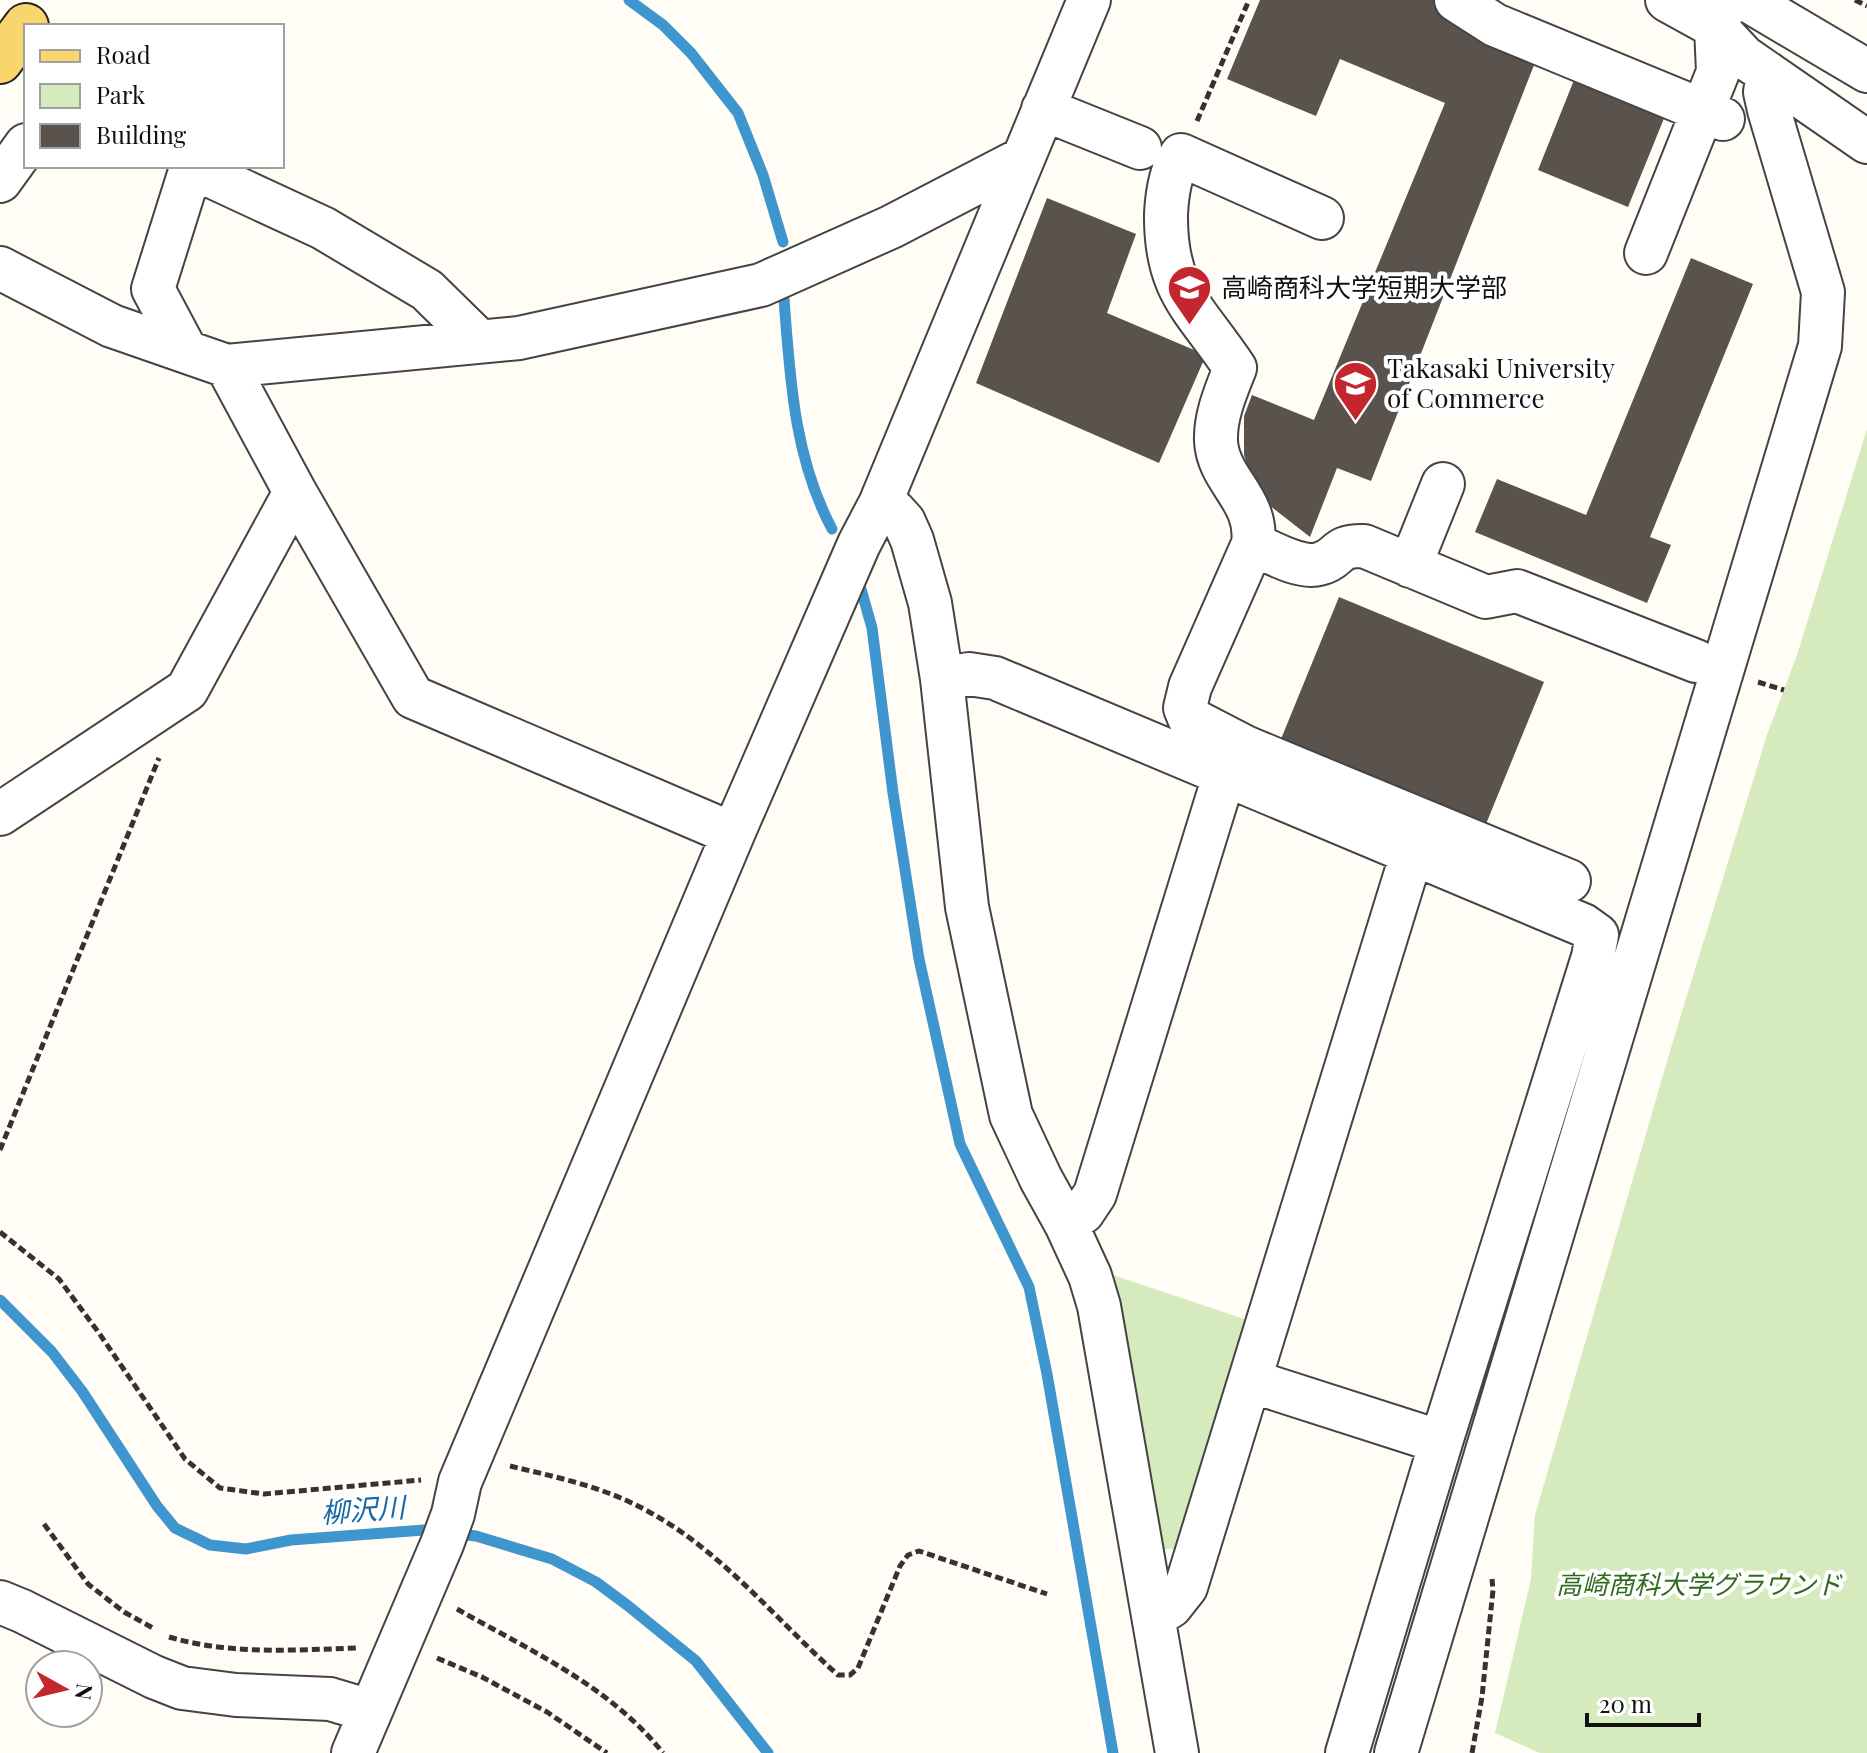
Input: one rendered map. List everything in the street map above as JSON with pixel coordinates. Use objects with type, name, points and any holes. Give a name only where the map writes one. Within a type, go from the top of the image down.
[{"type":"main road","points":[[27,24],[45,0]]},
{"type":"main road","points":[[0,61],[24,29]]},
{"type":"street","points":[[353,1753],[400,1646],[457,1499],[733,834],[859,544],[880,504],[1089,0]]},
{"type":"street","points":[[1456,0],[1495,25],[1714,100]]},
{"type":"street","points":[[1667,0],[1721,14],[1744,57],[1867,142]]},
{"type":"street","points":[[1747,0],[1867,71]]},
{"type":"street","points":[[1646,253],[1714,100],[1721,14]]},
{"type":"street","points":[[1396,1753],[1820,346],[1823,292],[1769,110],[1765,92],[1768,75]]},
{"type":"street","points":[[1043,109],[1140,148]]},
{"type":"street","points":[[0,181],[24,148]]},
{"type":"street","points":[[1322,218],[1181,155],[1176,163],[1167,196],[1166,234],[1170,262],[1176,282],[1190,308],[1235,368],[1218,415],[1216,441],[1221,462],[1253,517],[1253,544],[1190,687],[1185,708],[1189,718],[1200,726],[1245,747],[1569,881]]},
{"type":"street","points":[[0,268],[112,326],[227,366],[519,338],[761,285],[891,227],[1022,159]]},
{"type":"street","points":[[186,351],[153,289],[190,168]]},
{"type":"street","points":[[192,168],[323,228],[427,290],[479,341]]},
{"type":"street","points":[[227,366],[295,492],[413,697],[733,834]]},
{"type":"street","points":[[1410,566],[1443,484]]},
{"type":"street","points":[[0,814],[187,690],[295,492]]},
{"type":"street","points":[[880,504],[894,511],[904,522],[930,603],[942,679],[967,907],[1011,1115],[1090,1276],[1099,1306],[1177,1753]]},
{"type":"street","points":[[1253,544],[1296,562],[1318,565],[1346,546],[1364,546],[1486,597],[1517,591],[1696,661]]},
{"type":"street","points":[[942,679],[969,674],[995,678],[1583,925],[1597,935],[1347,1753]]},
{"type":"street","points":[[1066,1224],[1083,1212],[1095,1194],[1224,776]]},
{"type":"street","points":[[1154,1617],[1171,1606],[1186,1587],[1412,853]]},
{"type":"street","points":[[1251,1381],[1441,1442]]},
{"type":"street","points":[[0,1602],[182,1688],[236,1695],[330,1699],[370,1711]]},
{"type":"path","points":[[1181,155],[1249,0]]},
{"type":"path","points":[[1855,0],[1867,6]]},
{"type":"path","points":[[0,1150],[163,748]]},
{"type":"path","points":[[0,1232],[59,1279],[185,1459],[220,1488],[264,1494],[432,1479],[457,1499],[549,1475],[636,1504],[661,1519],[723,1564],[838,1675],[850,1675],[858,1668],[900,1566],[908,1555],[919,1551],[1047,1594]]},
{"type":"path","points":[[44,1524],[88,1584],[124,1612],[165,1635],[189,1643],[256,1652],[400,1646],[482,1677],[547,1712],[607,1753]]},
{"type":"path","points":[[1462,1534],[1490,1561],[1493,1590],[1482,1697],[1472,1753]]},
{"type":"path","points":[[452,1606],[562,1668],[614,1703],[663,1753]]},
{"type":"green space","name":"高崎商科大学グラウンド","points":[[1867,429],[1867,1753],[1540,1753],[1495,1733],[1531,1579],[1535,1515],[1673,1041],[1767,735],[1797,655]]},
{"type":"green space","points":[[1107,1273],[1247,1320],[1177,1549],[1162,1549],[1118,1296]]},
{"type":"building","points":[[1260,0],[1446,0],[1536,60],[1371,481],[1337,468],[1310,537],[1269,505],[1252,481],[1244,455],[1244,416],[1252,395],[1314,420],[1445,103],[1340,59],[1316,116],[1227,79]]},
{"type":"building","points":[[1574,80],[1665,116],[1628,207],[1538,170]]},
{"type":"building","points":[[1047,198],[1136,234],[1107,313],[1206,355],[1159,463],[976,383]]},
{"type":"building","points":[[1691,258],[1753,284],[1650,537],[1671,545],[1647,603],[1475,532],[1497,479],[1586,515]]},
{"type":"building","points":[[1339,597],[1544,682],[1486,824],[1281,739]]},
{"type":"waterway","points":[[629,0],[663,25],[691,53],[738,113],[763,175],[783,242]]},
{"type":"waterway","points":[[784,299],[792,388],[802,446],[819,502],[832,529]]},
{"type":"waterway","points":[[861,589],[872,628],[893,793],[919,959],[960,1144],[1029,1287],[1113,1753]]},
{"type":"waterway","name":"柳沢川","points":[[0,1300],[52,1352],[82,1391],[157,1506],[175,1528],[210,1545],[246,1549],[291,1540],[424,1530],[476,1536],[552,1559],[596,1582],[696,1661],[768,1753]]},
{"type":"place","name":"高崎商科大学短期大学部","points":[[1190,327]]},
{"type":"place","name":"Takasaki University of Commerce","points":[[1356,423]]}]
